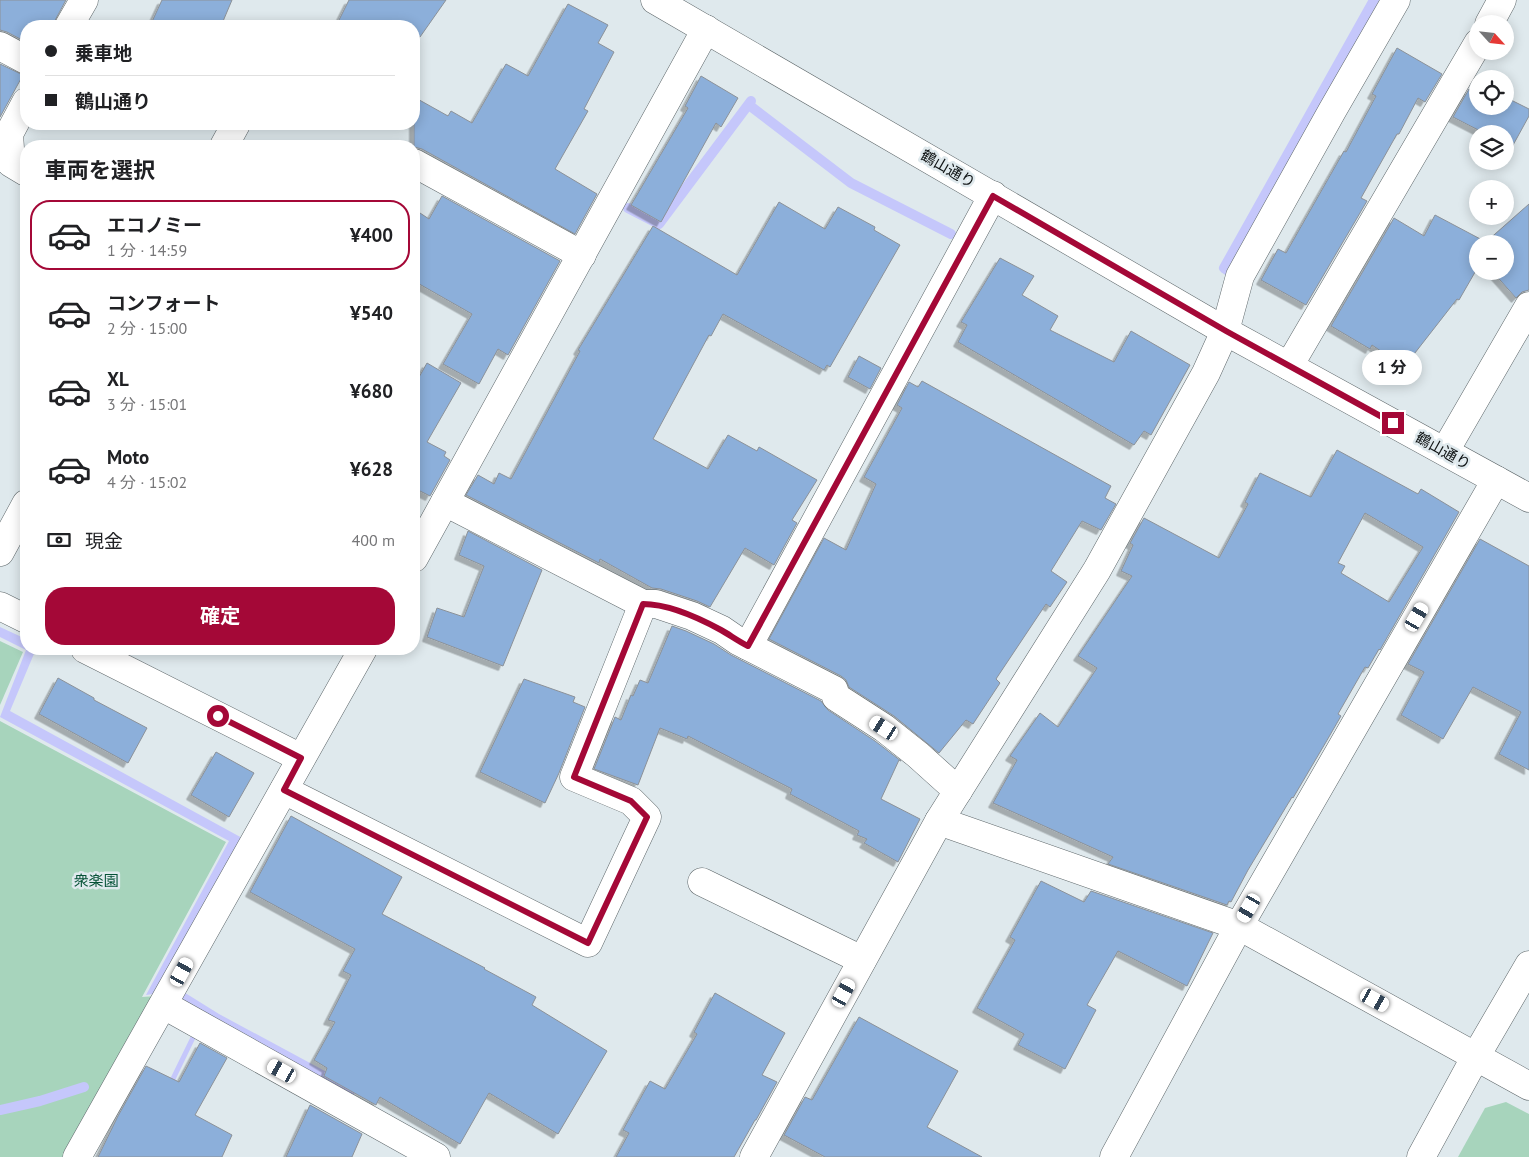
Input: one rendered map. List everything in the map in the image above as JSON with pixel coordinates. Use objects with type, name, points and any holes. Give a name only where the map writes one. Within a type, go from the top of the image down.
[{"type":"street","points":[[72,20],[84,0]]},
{"type":"street","name":"鶴山通り","points":[[655,0],[1226,331],[1529,498]]},
{"type":"street","points":[[754,1157],[939,821],[1097,570],[1206,373],[1226,331],[1240,276],[1396,0]]},
{"type":"street","points":[[1493,15],[1502,0]]},
{"type":"street","points":[[420,547],[706,29]]},
{"type":"street","points":[[0,46],[20,57]]},
{"type":"street","points":[[1289,366],[1469,58]]},
{"type":"street","points":[[20,113],[8,134],[10,163],[20,169]]},
{"type":"street","points":[[420,166],[582,255]]},
{"type":"street","points":[[748,646],[993,196]]},
{"type":"street","points":[[1445,451],[1529,306]]},
{"type":"street","points":[[1114,1157],[1239,926],[1496,480]]},
{"type":"street","points":[[445,502],[643,604],[656,604],[692,616],[834,690],[836,697],[884,728],[958,791]]},
{"type":"street","points":[[0,552],[20,515]]},
{"type":"street","points":[[284,790],[588,943],[647,817],[631,801],[574,777],[643,604]]},
{"type":"street","points":[[0,606],[20,616]]},
{"type":"street","points":[[97,655],[301,758]]},
{"type":"street","points":[[77,1157],[360,655]]},
{"type":"street","points":[[939,821],[1239,926],[1529,1086]]},
{"type":"street","points":[[702,882],[862,960]]},
{"type":"street","points":[[1422,1157],[1476,1056],[1529,965]]},
{"type":"street","points":[[164,1005],[436,1157]]},
{"type":"green space","points":[[0,641],[20,651],[20,655],[22,655],[0,705]]},
{"type":"green space","name":"衆楽園","points":[[0,721],[226,842],[142,997],[157,996],[129,1038],[62,1157],[0,1157]]},
{"type":"green space","points":[[1506,1102],[1529,1114],[1529,1157],[1458,1157],[1485,1108]]},
{"type":"water","points":[[0,627],[20,636],[20,647],[0,637]]},
{"type":"water","points":[[24,655],[33,655],[10,711],[244,839],[166,981],[219,1014],[360,1090],[350,1097],[197,1035],[138,1157],[132,1157],[193,1032],[160,993],[146,995],[229,841],[0,717]]},
{"type":"building","points":[[0,0],[66,0],[55,20],[20,20],[20,39],[0,30]]},
{"type":"building","points":[[162,0],[232,0],[224,20],[153,20]]},
{"type":"building","points":[[349,0],[446,0],[420,37],[420,20],[339,20]]},
{"type":"building","points":[[568,4],[608,25],[598,43],[614,52],[584,109],[588,111],[555,169],[597,194],[575,234],[420,148],[420,140],[414,140],[414,130],[420,130],[420,100],[448,116],[451,111],[472,123],[506,64],[528,76]]},
{"type":"building","points":[[1397,48],[1442,74],[1425,102],[1418,98],[1361,198],[1367,201],[1306,305],[1261,280],[1278,249],[1286,253],[1344,151],[1346,152],[1376,96],[1372,94]]},
{"type":"building","points":[[0,64],[20,74],[20,80],[0,117]]},
{"type":"building","points":[[701,76],[738,98],[721,127],[716,123],[661,222],[631,205],[688,108],[685,106]]},
{"type":"building","points":[[1469,89],[1469,115],[1514,115],[1514,102],[1529,109],[1529,116],[1514,143],[1514,125],[1469,125],[1453,117]]},
{"type":"building","points":[[442,196],[560,261],[508,355],[498,349],[479,384],[443,364],[472,314],[420,284],[420,213],[429,219]]},
{"type":"building","points":[[779,202],[825,229],[838,207],[875,227],[874,230],[900,245],[830,367],[827,365],[824,370],[723,314],[711,336],[709,335],[653,439],[708,469],[728,435],[757,451],[759,447],[817,480],[792,520],[797,523],[774,565],[745,548],[710,607],[661,589],[652,588],[600,559],[599,563],[466,495],[478,475],[494,484],[499,473],[511,479],[580,351],[578,350],[653,226],[737,275]]},
{"type":"building","points":[[1529,204],[1529,290],[1522,292],[1516,298],[1500,280],[1514,280],[1514,235],[1494,235],[1505,225],[1514,225],[1514,217]]},
{"type":"building","points":[[1435,215],[1473,235],[1469,235],[1469,280],[1471,280],[1459,300],[1457,299],[1404,367],[1372,345],[1370,349],[1331,326],[1394,218],[1424,236]]},
{"type":"building","points":[[1000,258],[1034,276],[1022,295],[1058,316],[1050,330],[1114,362],[1131,331],[1190,365],[1151,435],[1144,431],[1134,445],[958,342],[967,325],[961,322]]},
{"type":"building","points":[[859,356],[881,368],[870,389],[848,377]]},
{"type":"building","points":[[427,363],[461,383],[427,442],[446,452],[444,456],[450,460],[430,496],[420,491],[420,375]]},
{"type":"building","points":[[922,381],[1111,486],[1105,498],[1116,504],[1101,530],[1082,521],[1051,571],[1067,582],[1050,607],[1046,604],[996,679],[1000,683],[973,724],[966,720],[939,753],[894,716],[849,687],[846,680],[841,676],[769,639],[824,538],[846,550],[876,484],[864,477],[902,408],[897,405],[909,382],[918,387]]},
{"type":"building","points":[[1337,450],[1418,494],[1421,489],[1459,512],[1380,650],[1368,668],[1365,667],[1338,714],[1341,716],[1248,870],[1231,902],[1229,901],[1227,905],[1108,864],[1113,857],[993,803],[1017,760],[1010,756],[1040,713],[1058,727],[1097,668],[1078,656],[1132,576],[1121,571],[1133,545],[1130,543],[1144,518],[1219,558],[1248,504],[1245,502],[1260,473],[1311,497]],"holes":[[[1365,513],[1423,547],[1389,602],[1341,573],[1345,566],[1338,563]]]},
{"type":"building","points":[[468,531],[542,570],[503,666],[427,637],[437,608],[464,617],[484,566],[459,555]]},
{"type":"building","points":[[1480,539],[1529,566],[1529,770],[1499,754],[1521,712],[1473,687],[1443,739],[1401,715],[1424,672],[1408,664]]},
{"type":"building","points":[[672,626],[714,644],[731,655],[821,701],[828,710],[875,741],[901,761],[899,760],[881,799],[920,819],[898,862],[864,843],[867,839],[857,835],[859,831],[790,794],[792,789],[688,736],[687,739],[660,728],[638,785],[594,769],[615,717],[621,720],[631,695],[633,696],[640,680],[648,683]]},
{"type":"building","points":[[58,678],[94,698],[94,700],[147,728],[128,763],[39,714]]},
{"type":"building","points":[[524,679],[575,697],[573,702],[585,707],[545,803],[480,772]]},
{"type":"building","points":[[216,752],[254,773],[229,817],[191,795]]},
{"type":"building","points":[[291,816],[402,877],[382,914],[536,997],[532,1005],[607,1051],[558,1134],[489,1093],[460,1144],[380,1097],[376,1105],[324,1076],[327,1068],[314,1060],[335,1022],[328,1020],[351,975],[343,971],[355,949],[250,892]]},
{"type":"building","points":[[1041,881],[1084,902],[1091,891],[1213,933],[1187,986],[1118,951],[1087,1005],[1096,1010],[1065,1069],[1018,1045],[1024,1034],[977,1008],[1015,940],[1010,937]]},
{"type":"building","points":[[715,993],[785,1033],[762,1075],[777,1082],[734,1157],[616,1157],[629,1133],[623,1130],[650,1081],[665,1089],[697,1034],[694,1032]]},
{"type":"building","points":[[859,1017],[958,1071],[927,1127],[982,1157],[825,1157],[784,1135],[805,1097],[812,1100]]},
{"type":"building","points":[[200,1043],[227,1058],[195,1115],[232,1135],[222,1157],[98,1157],[146,1066],[179,1082]]},
{"type":"building","points":[[310,1105],[362,1134],[352,1157],[286,1157]]},
{"type":"waterway","points":[[1227,270],[1224,268],[1374,0]]},
{"type":"waterway","points":[[628,208],[659,224],[751,101]]},
{"type":"waterway","points":[[749,105],[851,183],[951,234]]},
{"type":"waterway","points":[[0,1110],[40,1101],[84,1087]]},
{"type":"route","points":[[218,716],[301,758],[284,790],[588,943],[647,817],[631,801],[574,777],[643,604],[656,604],[692,616],[722,630],[748,646],[993,196],[1226,331],[1393,423]]}]
